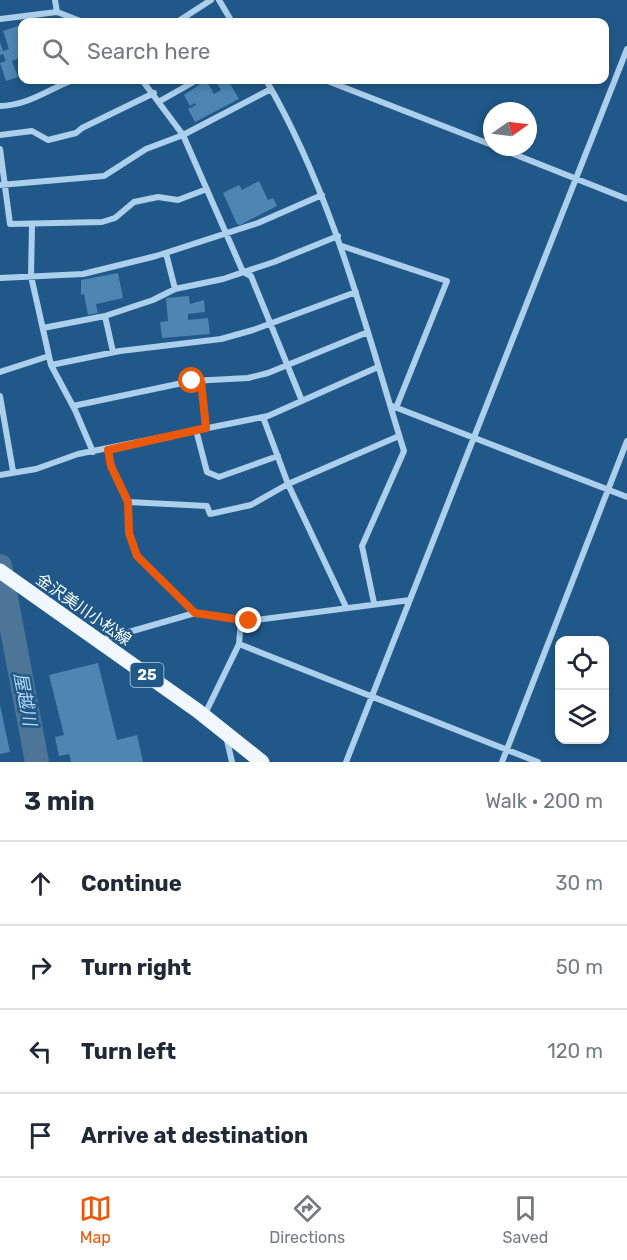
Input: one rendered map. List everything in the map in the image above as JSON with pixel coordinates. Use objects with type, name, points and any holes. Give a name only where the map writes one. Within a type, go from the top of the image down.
[{"type":"main road","name":"金沢美川小松線","points":[[0,571],[204,716],[226,736],[262,762]]},
{"type":"street","points":[[56,0],[57,12]]},
{"type":"street","points":[[183,18],[211,0]]},
{"type":"street","points":[[219,0],[230,18]]},
{"type":"street","points":[[0,19],[57,12],[73,18]]},
{"type":"street","points":[[346,762],[627,48]]},
{"type":"street","points":[[0,106],[10,106],[37,97],[65,84]]},
{"type":"street","points":[[146,84],[183,135],[243,272],[251,276],[302,401]]},
{"type":"street","points":[[160,101],[189,84]]},
{"type":"street","points":[[268,84],[322,195],[342,246],[378,367],[394,407],[404,451],[362,546],[374,603]]},
{"type":"street","points":[[335,84],[483,142]]},
{"type":"street","points":[[2,185],[104,176],[146,149],[183,135],[271,89]]},
{"type":"street","points":[[0,135],[32,131],[48,140],[76,133],[154,93]]},
{"type":"street","points":[[0,149],[2,185],[10,224],[102,222],[115,218],[134,202],[158,197],[178,200],[207,189]]},
{"type":"street","points":[[520,156],[627,199]]},
{"type":"street","points":[[0,278],[83,274],[166,253],[258,223],[322,195]]},
{"type":"street","points":[[32,225],[31,276],[51,364],[74,406],[93,452]]},
{"type":"street","points":[[43,328],[105,316],[153,300],[176,289],[243,272],[338,236]]},
{"type":"street","points":[[342,246],[447,281],[394,407]]},
{"type":"street","points":[[166,253],[176,289]]},
{"type":"street","points":[[51,364],[113,352],[220,339],[271,324],[356,292]]},
{"type":"street","points":[[105,316],[113,352]]},
{"type":"street","points":[[74,406],[201,381],[248,378],[288,365],[368,332]]},
{"type":"street","points":[[0,372],[49,356]]},
{"type":"street","points":[[0,396],[6,473],[36,469],[78,454],[108,450],[263,417],[378,367]]},
{"type":"street","points":[[201,381],[206,428]]},
{"type":"street","points":[[394,407],[627,497]]},
{"type":"street","points":[[263,417],[288,484],[346,607]]},
{"type":"street","points":[[196,430],[207,472],[219,477],[278,456]]},
{"type":"street","points":[[128,502],[207,506],[210,514],[251,505],[288,484],[399,436]]},
{"type":"street","points":[[502,762],[627,441]]},
{"type":"street","points":[[108,450],[111,466],[128,502],[129,533],[137,556],[195,613]]},
{"type":"street","points":[[98,641],[195,613],[249,621],[410,600]]},
{"type":"street","points":[[204,716],[239,644],[241,620]]},
{"type":"street","points":[[239,644],[538,762]]},
{"type":"street","points":[[226,736],[232,762]]},
{"type":"building","points":[[18,26],[18,59],[12,61],[18,77],[6,81],[0,63],[6,61],[3,54],[0,55],[0,42],[3,51],[9,49],[3,31]]},
{"type":"building","points":[[200,84],[208,84],[214,94],[221,90],[217,84],[230,84],[239,99],[195,122],[188,109],[196,105],[195,103],[190,106],[184,95]]},
{"type":"building","points":[[259,181],[268,200],[273,198],[277,206],[240,225],[237,224],[223,193],[239,185],[242,190]]},
{"type":"building","points":[[118,273],[123,298],[96,304],[98,313],[88,315],[84,294],[81,295],[81,280]]},
{"type":"building","points":[[189,296],[190,304],[204,300],[205,312],[188,314],[188,320],[208,318],[210,334],[162,338],[160,322],[168,321],[166,298]]},
{"type":"building","points":[[98,663],[117,740],[137,735],[143,762],[71,762],[69,754],[59,756],[55,737],[64,735],[49,675]]},
{"type":"building","points":[[0,705],[10,752],[0,754]]},
{"type":"waterway","name":"屋越川","points":[[0,566],[37,762]]},
{"type":"route","points":[[192,381],[201,381],[206,428],[108,450],[111,466],[128,502],[129,533],[137,556],[195,613],[249,621]]}]
